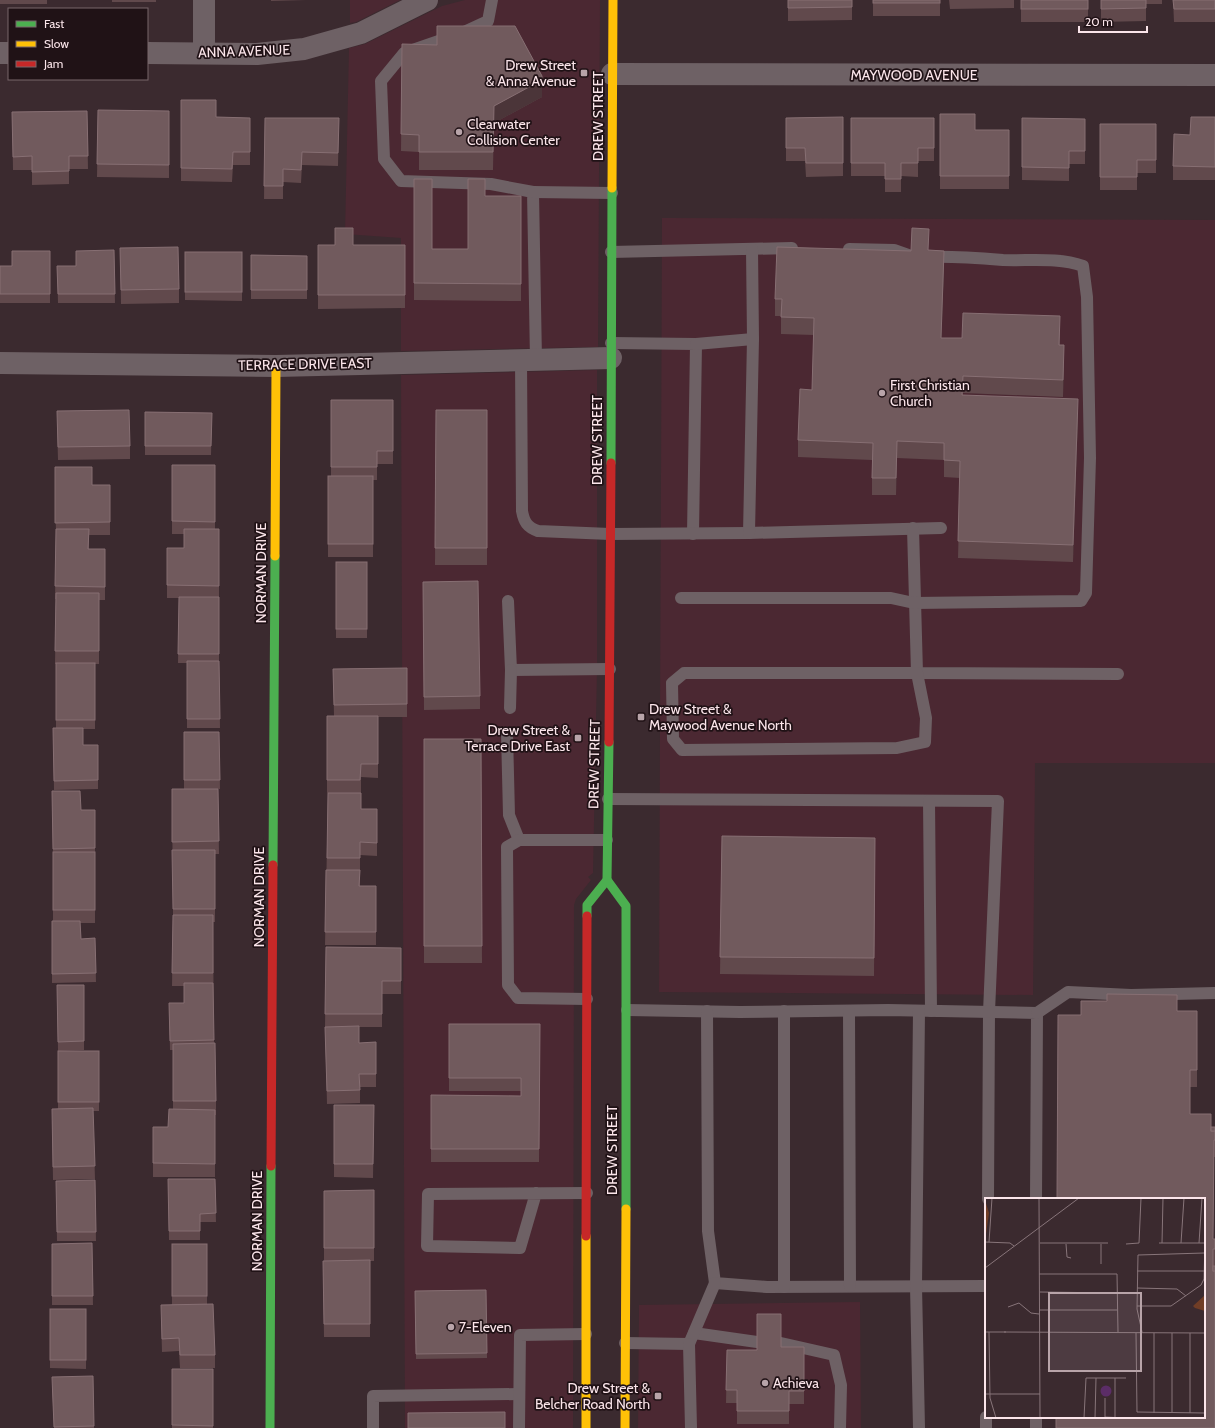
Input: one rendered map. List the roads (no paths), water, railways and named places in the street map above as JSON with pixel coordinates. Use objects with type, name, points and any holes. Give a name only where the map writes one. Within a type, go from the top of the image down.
[{"type":"main road","name":"DREW STREET","points":[[613,0],[610,669],[607,880],[626,906],[625,1428]]},
{"type":"main road","name":"NORMAN DRIVE","points":[[270,1428],[276,366]]},
{"type":"main road","name":"DREW STREET","points":[[586,1428],[587,905],[607,880]]},
{"type":"street","points":[[204,0],[204,53]]},
{"type":"street","name":"ANNA AVENUE","points":[[148,53],[257,54],[304,49],[361,32],[398,6],[427,0]]},
{"type":"street","name":"MAYWOOD AVENUE","points":[[612,74],[1215,75]]},
{"type":"street","name":"TERRACE DRIVE EAST","points":[[0,364],[276,366],[528,360],[611,351]]},
{"type":"lane","points":[[492,0],[488,21],[462,33],[404,53],[381,81],[384,160],[400,181],[492,184],[533,192],[612,193]]},
{"type":"lane","points":[[533,192],[522,511],[527,525],[538,531],[610,534],[749,533],[941,528]]},
{"type":"lane","points":[[749,533],[753,339],[752,249]]},
{"type":"lane","points":[[612,252],[804,249]]},
{"type":"lane","points":[[834,249],[894,250],[912,256]]},
{"type":"lane","points":[[680,598],[891,598],[914,603],[1081,601],[1086,593],[1090,458],[1087,297],[1083,266],[1070,261],[1003,260],[952,256],[928,257]]},
{"type":"lane","points":[[611,351],[753,339]]},
{"type":"lane","points":[[693,534],[696,344]]},
{"type":"lane","points":[[913,528],[917,673],[926,718],[925,742],[897,748],[682,750],[673,739],[672,683],[684,673],[917,673],[1118,674]]},
{"type":"lane","points":[[508,601],[511,670],[510,708]]},
{"type":"lane","points":[[511,670],[610,669]]},
{"type":"lane","points":[[507,733],[509,815],[519,840]]},
{"type":"lane","points":[[608,799],[998,801],[989,1012],[988,1198]]},
{"type":"lane","points":[[919,1428],[916,1286],[925,1011],[929,801]]},
{"type":"lane","points":[[587,999],[518,998],[508,985],[507,847],[519,840],[607,840]]},
{"type":"lane","points":[[627,1010],[1037,1013],[1068,992],[1131,995],[1215,993]]},
{"type":"lane","points":[[692,1428],[691,1338],[715,1283],[708,1231],[707,1011]]},
{"type":"lane","points":[[784,1011],[784,1287]]},
{"type":"lane","points":[[849,1011],[850,1286]]},
{"type":"lane","points":[[1036,1198],[1037,1013]]},
{"type":"lane","points":[[536,1193],[520,1248],[427,1246],[428,1194],[536,1193],[587,1193]]},
{"type":"lane","points":[[715,1283],[784,1287],[985,1286]]},
{"type":"lane","points":[[519,1428],[520,1335],[586,1334]]},
{"type":"lane","points":[[625,1343],[691,1338],[758,1342]]},
{"type":"lane","points":[[781,1343],[834,1355],[841,1385],[840,1428]]},
{"type":"lane","points":[[373,1428],[373,1396],[519,1394]]},
{"type":"place","name":"Drew Street & Anna Avenue","points":[[584,73]]},
{"type":"place","name":"Clearwater Collision Center","points":[[459,132]]},
{"type":"place","name":"First Christian Church","points":[[882,393]]},
{"type":"place","name":"Drew Street & Maywood Avenue North","points":[[641,717]]},
{"type":"place","name":"Drew Street & Terrace Drive East","points":[[578,738]]},
{"type":"place","name":"7-Eleven","points":[[451,1327]]},
{"type":"place","name":"Achieva","points":[[765,1383]]},
{"type":"place","name":"Drew Street & Belcher Road North","points":[[658,1396]]}]
